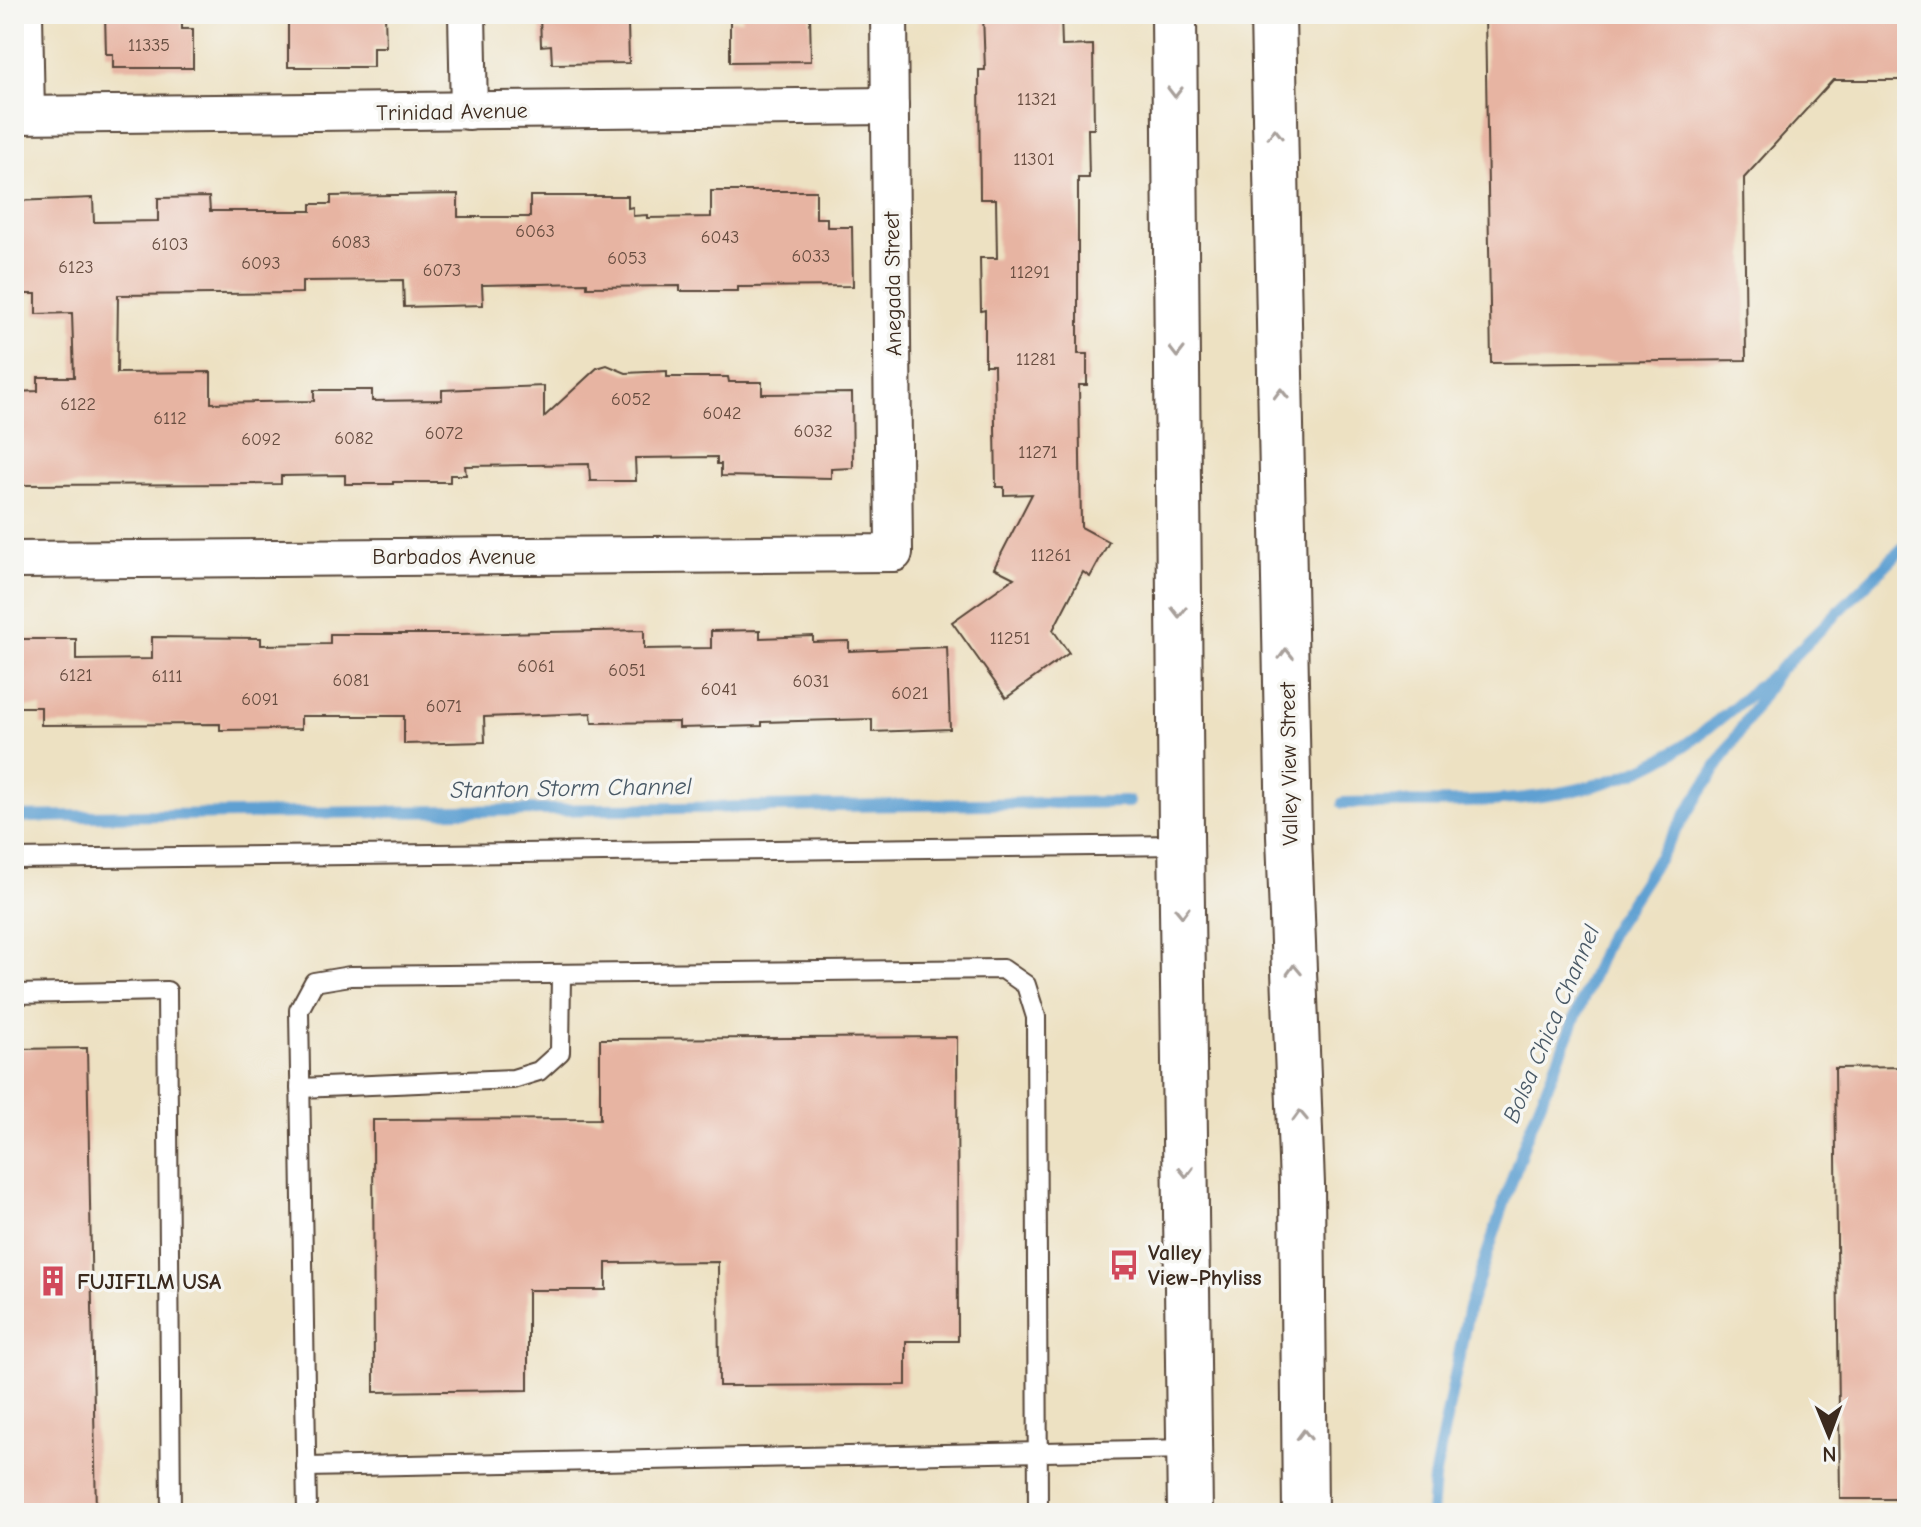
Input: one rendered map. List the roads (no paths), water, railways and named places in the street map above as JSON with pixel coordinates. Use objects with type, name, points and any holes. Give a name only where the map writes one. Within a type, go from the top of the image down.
[{"type":"main road","points":[[1174,14],[1190,1513]]},
{"type":"main road","name":"Valley View Street","points":[[1273,14],[1289,836],[1302,1185],[1305,1513]]},
{"type":"street","points":[[20,114],[24,14]]},
{"type":"street","points":[[467,14],[469,111]]},
{"type":"street","name":"Anegada Street","points":[[889,14],[894,553]]},
{"type":"street","name":"Trinidad Avenue","points":[[20,114],[890,106]]},
{"type":"street","name":"Barbados Avenue","points":[[14,560],[894,553]]},
{"type":"lane","points":[[14,859],[1181,845]]},
{"type":"lane","points":[[307,1513],[299,1010],[314,982],[350,976],[1003,969],[1026,985],[1036,1017],[1038,1513]]},
{"type":"lane","points":[[300,1088],[513,1079],[539,1071],[560,1052],[561,974]]},
{"type":"lane","points":[[14,994],[167,991],[171,1513]]},
{"type":"lane","points":[[306,1467],[1189,1449]]},
{"type":"waterway","name":"Bolsa Chica Channel","points":[[1431,1513],[1434,1479],[1468,1311],[1526,1138],[1609,935],[1778,671],[1907,544]]},
{"type":"waterway","name":"Stanton Storm Channel","points":[[1343,803],[1459,802],[1536,797],[1610,781],[1646,767],[1679,749],[1770,677]]},
{"type":"waterway","name":"Stanton Storm Channel","points":[[14,817],[1129,802]]},
{"type":"place","name":"Valley View-Phyliss","points":[[1124,1265]]},
{"type":"place","name":"FUJIFILM USA","points":[[53,1281]]}]
